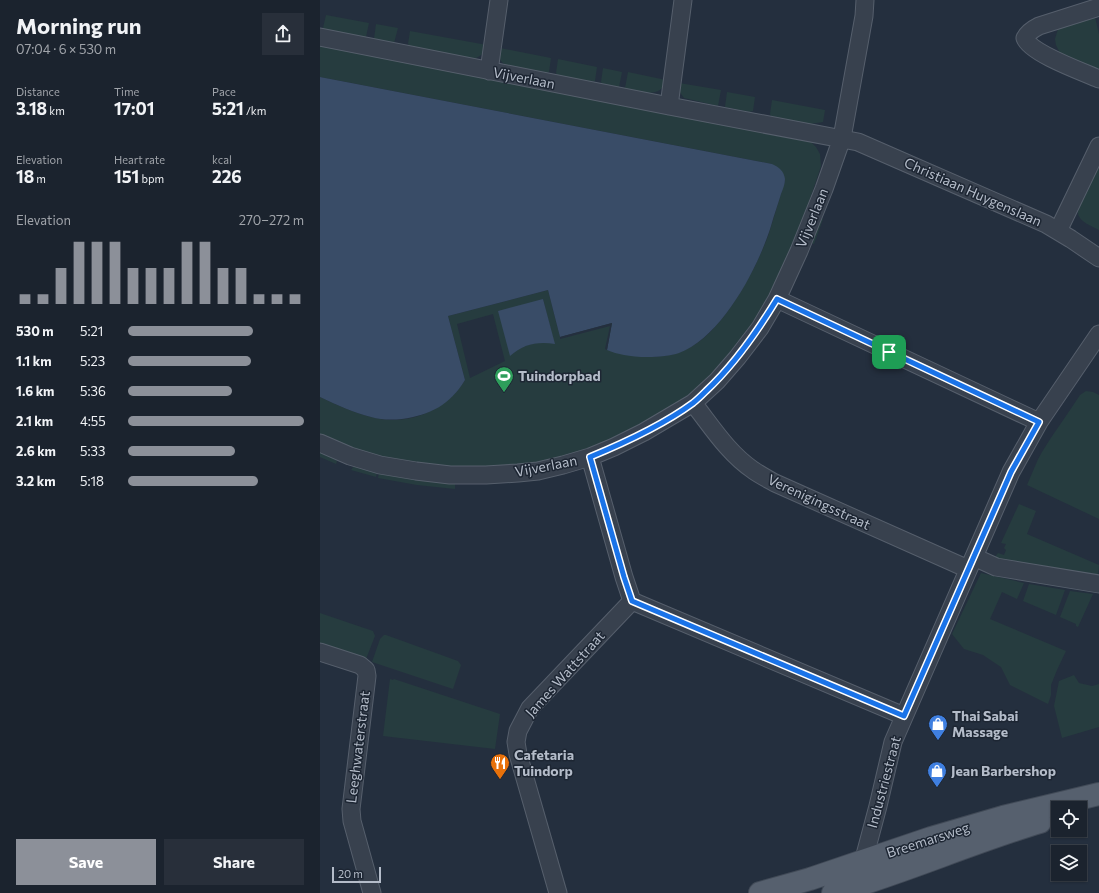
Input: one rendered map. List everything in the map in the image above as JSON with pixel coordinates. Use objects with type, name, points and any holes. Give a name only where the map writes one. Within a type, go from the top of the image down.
[{"type":"main road","name":"Breemarsweg","points":[[760,893],[938,836],[1003,817],[1099,794]]},
{"type":"main road","points":[[1087,809],[1099,805]]},
{"type":"main road","name":"Breemarsweg","points":[[833,893],[856,890],[1015,830],[1051,819]]},
{"type":"street","points":[[489,71],[499,0]]},
{"type":"street","points":[[669,106],[683,0]]},
{"type":"street","points":[[842,138],[864,16],[865,0]]},
{"type":"street","points":[[1099,7],[1039,26],[1031,30],[1025,38],[1026,42],[1030,46],[1043,54],[1099,79]]},
{"type":"street","name":"Vijverlaan","points":[[320,37],[822,136],[842,138],[822,196],[799,251],[777,299],[760,328],[737,358],[716,381],[693,402],[644,432],[590,457],[563,465],[518,473],[486,475],[450,475],[380,465],[350,456],[320,443]]},
{"type":"street","name":"Christiaan Huygenslaan","points":[[842,138],[866,145],[1032,217],[1058,231],[1099,258]]},
{"type":"street","points":[[1058,231],[1099,146]]},
{"type":"street","points":[[777,299],[1039,422]]},
{"type":"street","name":"Industriestraat","points":[[856,890],[894,742],[904,716],[1011,472],[1039,422],[1099,334]]},
{"type":"street","name":"Verenigingsstraat","points":[[693,402],[733,453],[753,470],[775,483],[971,563],[1099,584]]},
{"type":"street","points":[[590,457],[632,601],[904,716]]},
{"type":"street","name":"James Wattstraat","points":[[558,893],[518,754],[516,742],[518,731],[530,708],[632,601]]},
{"type":"street","name":"Leeghwaterstraat","points":[[320,652],[360,665],[366,670],[367,676],[351,809],[352,821],[372,893]]},
{"type":"green space","points":[[1094,13],[1099,34],[1099,76],[1061,55],[1055,39],[1058,29],[1062,24]]},
{"type":"green space","points":[[326,15],[369,23],[366,37],[364,38],[324,30],[323,28]]},
{"type":"green space","points":[[376,24],[398,28],[394,43],[374,39]]},
{"type":"green space","points":[[410,31],[487,45],[481,55],[470,59],[409,46]]},
{"type":"green space","points":[[320,45],[804,139],[811,142],[816,147],[820,154],[821,166],[808,205],[781,272],[756,318],[721,364],[687,396],[663,412],[624,435],[600,445],[544,463],[508,468],[445,467],[378,458],[346,447],[320,435],[320,397],[358,413],[385,420],[412,418],[436,408],[457,391],[465,380],[448,316],[548,290],[560,337],[612,323],[654,357],[681,352],[702,340],[726,314],[755,266],[768,236],[785,181],[772,164],[320,77]],"holes":[[[543,299],[554,343],[542,342],[530,344],[520,348],[510,355]],[[493,314],[505,361],[470,378],[457,324]]]},
{"type":"green space","points":[[500,48],[551,58],[549,72],[546,73],[506,65],[499,58]]},
{"type":"green space","points":[[558,59],[597,67],[595,81],[592,82],[557,75]]},
{"type":"green space","points":[[603,68],[622,72],[619,87],[602,84]]},
{"type":"green space","points":[[628,72],[666,80],[660,90],[655,92],[649,93],[637,91],[625,88]]},
{"type":"green space","points":[[679,83],[721,90],[718,106],[684,98],[679,91]]},
{"type":"green space","points":[[727,92],[755,97],[753,111],[749,112],[725,107]]},
{"type":"green space","points":[[772,100],[825,110],[823,122],[810,124],[771,116]]},
{"type":"green space","points":[[1099,166],[1099,230],[1083,221],[1078,213],[1079,207]]},
{"type":"green space","points":[[819,218],[823,219],[814,244],[811,243]]},
{"type":"green space","points":[[1086,391],[1099,395],[1099,519],[1027,485],[1038,460],[1047,445],[1080,395]]},
{"type":"green space","points":[[320,452],[336,460],[336,464],[320,457]]},
{"type":"green space","points":[[354,466],[377,473],[376,477],[351,470]]},
{"type":"green space","points":[[379,473],[455,484],[455,489],[417,485],[378,478]]},
{"type":"green space","points":[[1019,504],[1036,511],[1027,534],[1099,565],[1098,576],[1003,561],[995,557],[998,553],[1004,555],[1006,550],[1004,548],[1006,544],[1001,543]]},
{"type":"green space","points":[[981,573],[1024,583],[1017,599],[1002,592],[990,619],[1066,651],[1051,685],[1051,695],[1048,704],[1010,685],[1001,667],[983,655],[964,649],[952,634]]},
{"type":"green space","points":[[1029,584],[1065,590],[1056,615],[1023,601]]},
{"type":"green space","points":[[1070,591],[1093,594],[1078,627],[1076,624],[1060,617]]},
{"type":"green space","points":[[320,613],[373,631],[375,636],[366,659],[320,644]]},
{"type":"green space","points":[[384,635],[458,661],[461,665],[453,689],[372,662],[380,639]]},
{"type":"green space","points":[[1074,675],[1079,683],[1092,686],[1099,684],[1099,727],[1062,738],[1054,706],[1059,681]]},
{"type":"green space","points":[[390,679],[394,679],[500,714],[495,749],[383,736]]},
{"type":"water","points":[[320,77],[772,164],[779,168],[782,172],[785,179],[784,185],[765,243],[748,280],[724,317],[695,345],[679,353],[666,356],[637,357],[617,354],[607,350],[612,323],[560,337],[548,290],[448,316],[465,380],[459,389],[446,402],[422,415],[386,420],[375,418],[352,411],[320,397]]},
{"type":"water","points":[[543,299],[555,344],[531,344],[525,346],[510,356],[498,311]]},
{"type":"pier","points":[[612,323],[607,350],[605,349],[610,326],[560,339],[560,337]]},
{"type":"place","name":"Tuindorpbad","points":[[504,393]]},
{"type":"place","name":"Thai Sabai Massage","points":[[938,741]]},
{"type":"place","name":"Cafetaria Tuindorp","points":[[500,780]]},
{"type":"place","name":"Jean Barbershop","points":[[937,788]]},
{"type":"route","points":[[777,299],[889,352],[1039,422],[1011,472],[904,716],[632,601],[590,457],[644,432],[693,402],[716,381],[737,358],[760,328],[777,299]]}]
